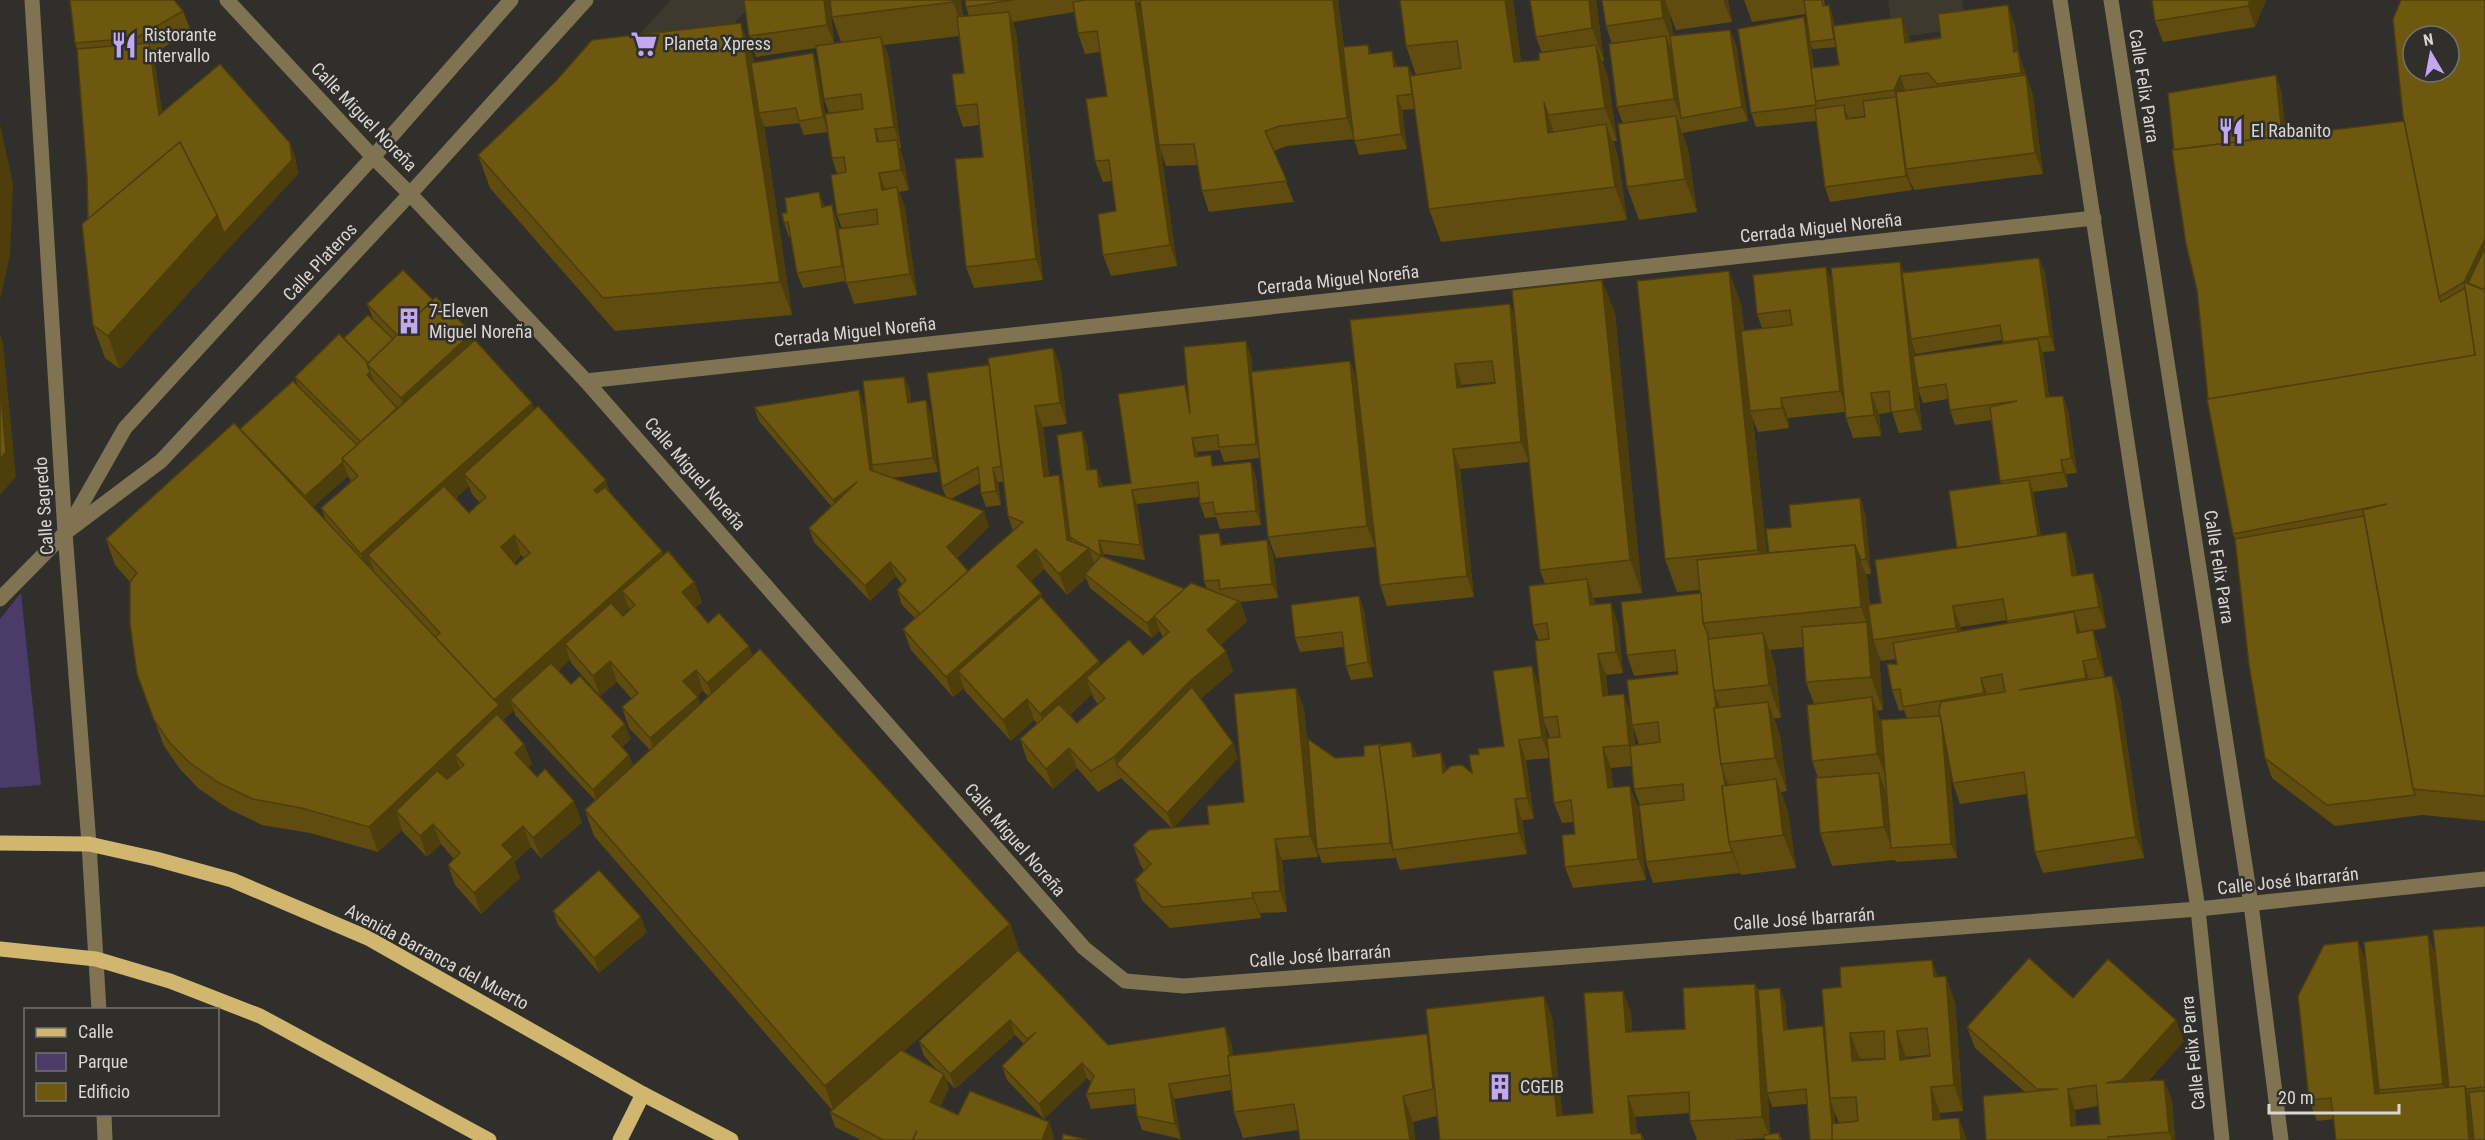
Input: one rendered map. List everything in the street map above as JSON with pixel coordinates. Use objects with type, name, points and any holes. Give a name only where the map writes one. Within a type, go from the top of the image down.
[{"type":"main road","name":"Avenida Barranca del Muerto","points":[[0,843],[89,844],[156,859],[232,880],[368,938],[643,1094],[731,1140]]},
{"type":"main road","points":[[0,949],[96,959],[170,981],[260,1016],[489,1140]]},
{"type":"main road","points":[[620,1140],[643,1094]]},
{"type":"street","name":"Calle Sagredo","points":[[32,0],[65,534],[89,844],[99,1008]]},
{"type":"street","name":"Calle Miguel Noreña","points":[[227,0],[373,158],[410,194],[586,381],[1084,948],[1125,981]]},
{"type":"street","name":"Calle Plateros","points":[[65,534],[125,428],[373,158],[511,0]]},
{"type":"street","name":"Calle Plateros","points":[[0,599],[65,534],[161,461],[410,194],[586,0]]},
{"type":"street","name":"Calle Felix Parra","points":[[2060,0],[2198,909],[2222,1140]]},
{"type":"street","name":"Calle Felix Parra","points":[[2111,0],[2251,904],[2282,1140]]},
{"type":"street","name":"Cerrada Miguel Noreña","points":[[586,381],[2094,219]]},
{"type":"street","name":"Calle José Ibarrarán","points":[[1125,981],[1184,986],[2198,909],[2485,879]]},
{"type":"street","points":[[104,1116],[105,1140]]},
{"type":"shaded area","points":[[671,0],[747,0],[748,9],[700,56],[604,73]]},
{"type":"shaded area","points":[[1888,0],[1962,0],[1966,28],[1893,38]]},
{"type":"green space","points":[[21,593],[41,785],[0,788],[0,619]]},
{"type":"building","points":[[70,0],[174,0],[183,11],[136,38],[75,43]]},
{"type":"building","points":[[744,0],[824,0],[827,25],[749,36]]},
{"type":"building","points":[[830,0],[953,0],[953,2],[832,17]]},
{"type":"building","points":[[965,0],[1013,0],[966,7]]},
{"type":"building","points":[[1135,0],[1170,245],[1103,255],[1098,214],[1116,211],[1109,160],[1095,161],[1086,99],[1107,96],[1097,31],[1078,33],[1073,2]]},
{"type":"building","points":[[1140,0],[1333,0],[1347,118],[1280,126],[1265,131],[1287,181],[1202,191],[1194,144],[1159,145]]},
{"type":"building","points":[[1400,0],[1505,0],[1514,62],[1539,60],[1539,53],[1596,45],[1605,108],[1548,115],[1544,102],[1548,133],[1606,124],[1615,187],[1429,209],[1410,76],[1461,68],[1457,41],[1406,46]]},
{"type":"building","points":[[1530,0],[1589,0],[1592,28],[1536,37]]},
{"type":"building","points":[[1602,0],[1661,0],[1663,18],[1606,26]]},
{"type":"building","points":[[1804,0],[1822,0],[1823,6],[1829,5],[1834,39],[1810,42]]},
{"type":"building","points":[[2152,0],[2250,0],[2248,6],[2155,21]]},
{"type":"building","points":[[2401,0],[2485,0],[2485,239],[2464,282],[2439,297],[2403,116],[2393,19]]},
{"type":"building","points":[[2008,5],[2014,52],[2018,51],[2021,73],[1937,84],[1928,73],[1900,76],[1894,90],[1815,101],[1811,68],[1839,65],[1833,26],[1902,17],[1905,43],[1941,38],[1938,14]]},
{"type":"building","points":[[1009,12],[1036,259],[966,267],[955,159],[983,157],[977,104],[956,106],[952,74],[964,73],[957,17]]},
{"type":"building","points":[[1804,17],[1816,105],[1751,113],[1738,29]]},
{"type":"building","points":[[741,23],[780,282],[603,298],[478,155],[556,81],[592,40]]},
{"type":"building","points":[[1730,30],[1742,107],[1681,118],[1670,36]]},
{"type":"building","points":[[1666,36],[1674,99],[1617,107],[1609,44]]},
{"type":"building","points":[[881,37],[894,127],[875,129],[877,142],[897,140],[901,170],[879,173],[882,190],[897,187],[910,274],[846,283],[838,229],[878,224],[877,209],[837,215],[831,175],[846,172],[844,157],[832,158],[825,114],[863,109],[861,94],[824,99],[816,46]]},
{"type":"building","points":[[149,43],[159,115],[220,64],[290,143],[292,160],[224,233],[180,142],[88,219],[77,49]]},
{"type":"building","points":[[1368,45],[1369,54],[1392,51],[1394,67],[1408,66],[1412,94],[1397,96],[1401,134],[1354,141],[1343,47]]},
{"type":"building","points":[[813,53],[823,117],[799,121],[796,108],[759,113],[751,63]]},
{"type":"building","points":[[2026,75],[2035,153],[1906,169],[1896,92]]},
{"type":"building","name":"El Rabanito","points":[[2276,75],[2282,136],[2174,150],[2168,93]]},
{"type":"building","points":[[1896,97],[1906,176],[1825,187],[1815,109],[1844,105],[1846,119],[1865,117],[1863,101]]},
{"type":"building","points":[[1676,116],[1685,179],[1627,187],[1618,124]]},
{"type":"building","points":[[2404,121],[2439,297],[2441,302],[2465,288],[2475,355],[2208,399],[2197,290],[2186,244],[2172,150]]},
{"type":"building","points":[[180,142],[217,215],[108,336],[93,325],[82,224]]},
{"type":"building","points":[[819,192],[822,207],[832,205],[842,266],[797,273],[788,222],[784,223],[782,213],[787,213],[785,198]]},
{"type":"building","points":[[2485,248],[2485,290],[2468,283]]},
{"type":"building","points":[[2039,258],[2050,336],[2003,342],[2000,325],[1911,339],[1902,273]]},
{"type":"building","points":[[1900,262],[1915,409],[1891,412],[1889,391],[1871,393],[1874,415],[1846,418],[1831,268]]},
{"type":"building","points":[[1826,267],[1840,391],[1781,398],[1782,408],[1750,411],[1741,331],[1792,325],[1790,310],[1757,314],[1753,275]]},
{"type":"building","points":[[403,270],[433,300],[397,335],[367,304]]},
{"type":"building","points":[[1729,271],[1758,550],[1665,559],[1637,281]]},
{"type":"building","points":[[1602,280],[1630,560],[1540,570],[1512,290]]},
{"type":"building","points":[[2464,282],[2485,290],[2485,796],[2413,789],[2363,510],[2387,504],[2233,534],[2207,399],[2475,355]]},
{"type":"building","points":[[436,297],[472,333],[401,398],[367,364]]},
{"type":"building","points":[[1510,304],[1521,442],[1453,449],[1467,576],[1380,585],[1350,320]],"holes":[[[1492,361],[1495,383],[1457,388],[1455,364]]]},
{"type":"building","points":[[368,315],[393,339],[368,363],[344,338]]},
{"type":"building","points":[[339,334],[368,363],[370,372],[367,375],[397,408],[361,442],[295,377]]},
{"type":"building","points":[[2038,339],[2046,397],[2063,396],[2071,458],[2061,460],[2063,472],[2000,481],[1990,407],[2017,401],[1950,410],[1946,384],[1918,388],[1913,356]]},
{"type":"building","points":[[475,340],[532,403],[361,554],[321,508],[358,476],[342,458]]},
{"type":"building","points":[[1246,341],[1256,444],[1219,447],[1218,435],[1192,438],[1195,457],[1211,455],[1212,466],[1251,462],[1256,511],[1215,514],[1213,502],[1200,504],[1198,482],[1132,490],[1140,545],[1099,540],[1101,556],[1070,537],[1057,435],[1082,431],[1087,470],[1097,469],[1099,487],[1131,483],[1118,394],[1185,385],[1190,414],[1184,347]]},
{"type":"building","points":[[1053,348],[1060,403],[1035,406],[1044,477],[1059,475],[1067,540],[1089,548],[1059,574],[1036,549],[1017,566],[1041,593],[946,677],[903,629],[1023,522],[1008,516],[988,358]]},
{"type":"building","points":[[1350,361],[1367,526],[1268,537],[1251,372]]},
{"type":"building","points":[[989,365],[1001,466],[993,468],[996,491],[981,493],[978,467],[942,487],[927,373]]},
{"type":"building","points":[[904,377],[908,403],[926,400],[933,458],[872,465],[863,381]]},
{"type":"building","points":[[293,381],[357,445],[342,458],[343,462],[305,496],[240,429]]},
{"type":"building","points":[[0,385],[6,452],[0,459]]},
{"type":"building","points":[[859,390],[870,470],[984,511],[947,547],[968,571],[920,614],[897,590],[906,580],[890,562],[865,586],[809,528],[857,482],[833,500],[754,407]]},
{"type":"building","points":[[538,406],[606,480],[594,490],[597,493],[605,487],[662,551],[494,700],[435,637],[440,633],[368,555],[444,486],[469,513],[486,497],[464,474]],"holes":[[[514,535],[530,553],[516,565],[501,547]]]},
{"type":"building","points":[[234,423],[499,705],[369,827],[301,808],[253,799],[219,783],[190,763],[170,743],[154,720],[137,674],[130,624],[130,582],[137,573],[106,539]]},
{"type":"building","points":[[2029,480],[2038,536],[1957,548],[1949,491]]},
{"type":"building","points":[[1860,498],[1866,559],[1861,560],[1855,545],[1769,553],[1766,529],[1791,527],[1789,505]]},
{"type":"building","points":[[2364,516],[2415,795],[2327,805],[2265,758],[2249,665],[2235,539]]},
{"type":"building","points":[[2066,532],[2072,576],[2093,573],[2099,607],[2007,621],[2003,599],[1953,606],[1956,628],[1873,640],[1868,605],[1881,603],[1875,560]]},
{"type":"building","points":[[1219,533],[1221,545],[1267,540],[1272,584],[1220,589],[1219,580],[1204,581],[1199,535]]},
{"type":"building","points":[[1855,545],[1861,607],[1703,623],[1697,560]]},
{"type":"building","points":[[668,551],[694,582],[682,592],[708,623],[719,613],[749,646],[707,683],[696,670],[683,681],[698,697],[650,738],[622,707],[638,693],[610,661],[593,676],[565,644],[611,603],[623,616],[635,605],[622,591]]},
{"type":"building","points":[[1101,556],[1185,589],[1147,623],[1085,574]]},
{"type":"building","points":[[1587,579],[1590,605],[1611,603],[1616,652],[1598,654],[1603,696],[1624,694],[1629,745],[1603,747],[1608,788],[1630,786],[1638,859],[1565,867],[1562,835],[1575,834],[1571,800],[1554,803],[1547,738],[1560,737],[1557,716],[1543,718],[1535,641],[1549,639],[1547,623],[1533,625],[1529,586]]},
{"type":"building","points":[[1191,583],[1239,601],[1207,630],[1226,651],[1190,681],[1114,757],[1091,771],[1069,748],[1046,769],[1020,739],[1059,704],[1077,723],[1105,698],[1086,678],[1129,640],[1143,655],[1169,632],[1154,616]]},
{"type":"building","points":[[1701,593],[1725,786],[1722,786],[1732,852],[1646,862],[1639,805],[1684,800],[1683,784],[1634,789],[1630,746],[1660,742],[1658,722],[1632,725],[1627,680],[1678,674],[1675,650],[1627,655],[1621,602]]},
{"type":"building","points":[[1359,596],[1368,662],[1346,666],[1342,632],[1295,638],[1291,605]]},
{"type":"building","points":[[1041,597],[1099,661],[1040,714],[1027,699],[1003,720],[958,671]]},
{"type":"building","points":[[2074,612],[2077,633],[2093,630],[2098,658],[2083,661],[2086,678],[2019,690],[2112,676],[2136,837],[2035,852],[2024,772],[1953,783],[1939,710],[1941,702],[2005,692],[2002,674],[1981,678],[1984,693],[1903,707],[1900,689],[1892,690],[1887,664],[1897,664],[1893,643]]},
{"type":"building","points":[[1867,622],[1871,677],[1806,682],[1802,627]]},
{"type":"building","points":[[1763,633],[1769,685],[1714,691],[1708,639]]},
{"type":"building","points":[[760,649],[1010,924],[825,1086],[585,810]]},
{"type":"building","points":[[551,663],[571,684],[580,676],[625,724],[612,736],[629,755],[593,790],[510,700]]},
{"type":"building","points":[[1532,666],[1542,737],[1519,740],[1527,798],[1515,799],[1519,833],[1393,850],[1379,746],[1411,742],[1413,757],[1441,753],[1443,773],[1451,766],[1462,765],[1472,773],[1469,755],[1479,754],[1478,749],[1504,746],[1493,671]]},
{"type":"building","points":[[1192,687],[1233,743],[1167,813],[1116,764]]},
{"type":"building","points":[[1296,688],[1310,836],[1275,839],[1280,891],[1252,893],[1253,898],[1162,907],[1135,880],[1151,864],[1133,845],[1149,830],[1209,824],[1207,806],[1244,802],[1234,694]]},
{"type":"building","points":[[1872,697],[1877,754],[1812,761],[1807,705]]},
{"type":"building","points":[[1768,702],[1775,758],[1721,764],[1714,708]]},
{"type":"building","points":[[497,714],[524,744],[515,753],[537,777],[545,769],[574,801],[533,838],[523,826],[502,845],[513,857],[474,893],[448,865],[460,853],[433,824],[420,836],[396,811],[437,771],[447,779],[464,765],[455,755]]},
{"type":"building","points":[[1940,716],[1951,844],[1891,848],[1881,720]]},
{"type":"building","points":[[1308,739],[1335,758],[1364,756],[1364,746],[1382,744],[1379,746],[1390,843],[1317,849]]},
{"type":"building","points":[[1879,773],[1884,827],[1820,833],[1816,778]]},
{"type":"building","points":[[1776,779],[1783,835],[1729,842],[1722,786]]},
{"type":"building","points":[[599,870],[641,917],[594,958],[553,911]]},
{"type":"building","points":[[2485,926],[2485,1087],[2449,1088],[2433,930]]},
{"type":"building","points":[[2428,935],[2443,1084],[2379,1090],[2364,942]]},
{"type":"building","points":[[2358,941],[2375,1094],[2465,1086],[2469,1140],[2336,1140],[2331,1098],[2309,1100],[2298,996],[2324,945]]},
{"type":"building","points":[[1018,950],[1108,1045],[1225,1027],[1230,1056],[1228,1056],[1230,1075],[1169,1084],[1175,1124],[1137,1116],[1134,1089],[1086,1094],[1094,1076],[1082,1063],[1039,1104],[1002,1066],[1036,1032],[1027,1039],[1010,1020],[950,1074],[919,1041]]},
{"type":"building","points":[[2029,958],[2073,998],[2108,959],[2176,1020],[2122,1080],[2106,1083],[2164,1080],[2169,1132],[2108,1137],[2108,1140],[1986,1140],[1983,1096],[2058,1089],[2037,1089],[1967,1027]],"holes":[[[2096,1085],[2100,1124],[2071,1126],[2068,1089]]]},
{"type":"building","points":[[1932,960],[1934,977],[1946,976],[1954,1085],[1931,1087],[1933,1120],[1959,1118],[1961,1140],[1832,1140],[1831,1124],[1858,1121],[1856,1097],[1830,1098],[1822,989],[1841,987],[1840,967]],"holes":[[[1927,1028],[1930,1056],[1900,1060],[1897,1031]],[[1884,1031],[1885,1059],[1852,1061],[1850,1033]]]},
{"type":"building","points":[[1755,984],[1762,1117],[1690,1121],[1689,1092],[1628,1096],[1631,1134],[1641,1133],[1642,1140],[1440,1140],[1426,1009],[1544,996],[1557,1116],[1593,1113],[1584,993],[1623,991],[1626,1032],[1685,1029],[1683,988]]},
{"type":"building","points":[[1780,988],[1784,1030],[1823,1026],[1832,1140],[1810,1140],[1806,1089],[1767,1093],[1758,990]]},
{"type":"building","points":[[1427,1034],[1433,1089],[1403,1096],[1410,1140],[1300,1140],[1294,1104],[1234,1112],[1228,1056]]},
{"type":"building","points":[[901,1050],[944,1074],[930,1102],[958,1115],[970,1091],[1049,1122],[1042,1140],[913,1140],[917,1131],[912,1140],[883,1140],[830,1112]]},
{"type":"building","points":[[2485,1091],[2485,1140],[2474,1140],[2469,1092]]},
{"type":"building","points":[[1779,1133],[1780,1140],[1765,1140],[1764,1135]]},
{"type":"building","points":[[1063,1134],[1087,1140],[1062,1140]]},
{"type":"place","name":"Planeta Xpress","points":[[644,44]]},
{"type":"place","name":"Ristorante Intervallo","points":[[124,45]]},
{"type":"place","name":"El Rabanito","points":[[2231,131]]},
{"type":"place","name":"7-Eleven Miguel Noreña","points":[[409,321]]},
{"type":"place","name":"CGEIB","points":[[1500,1087]]}]
